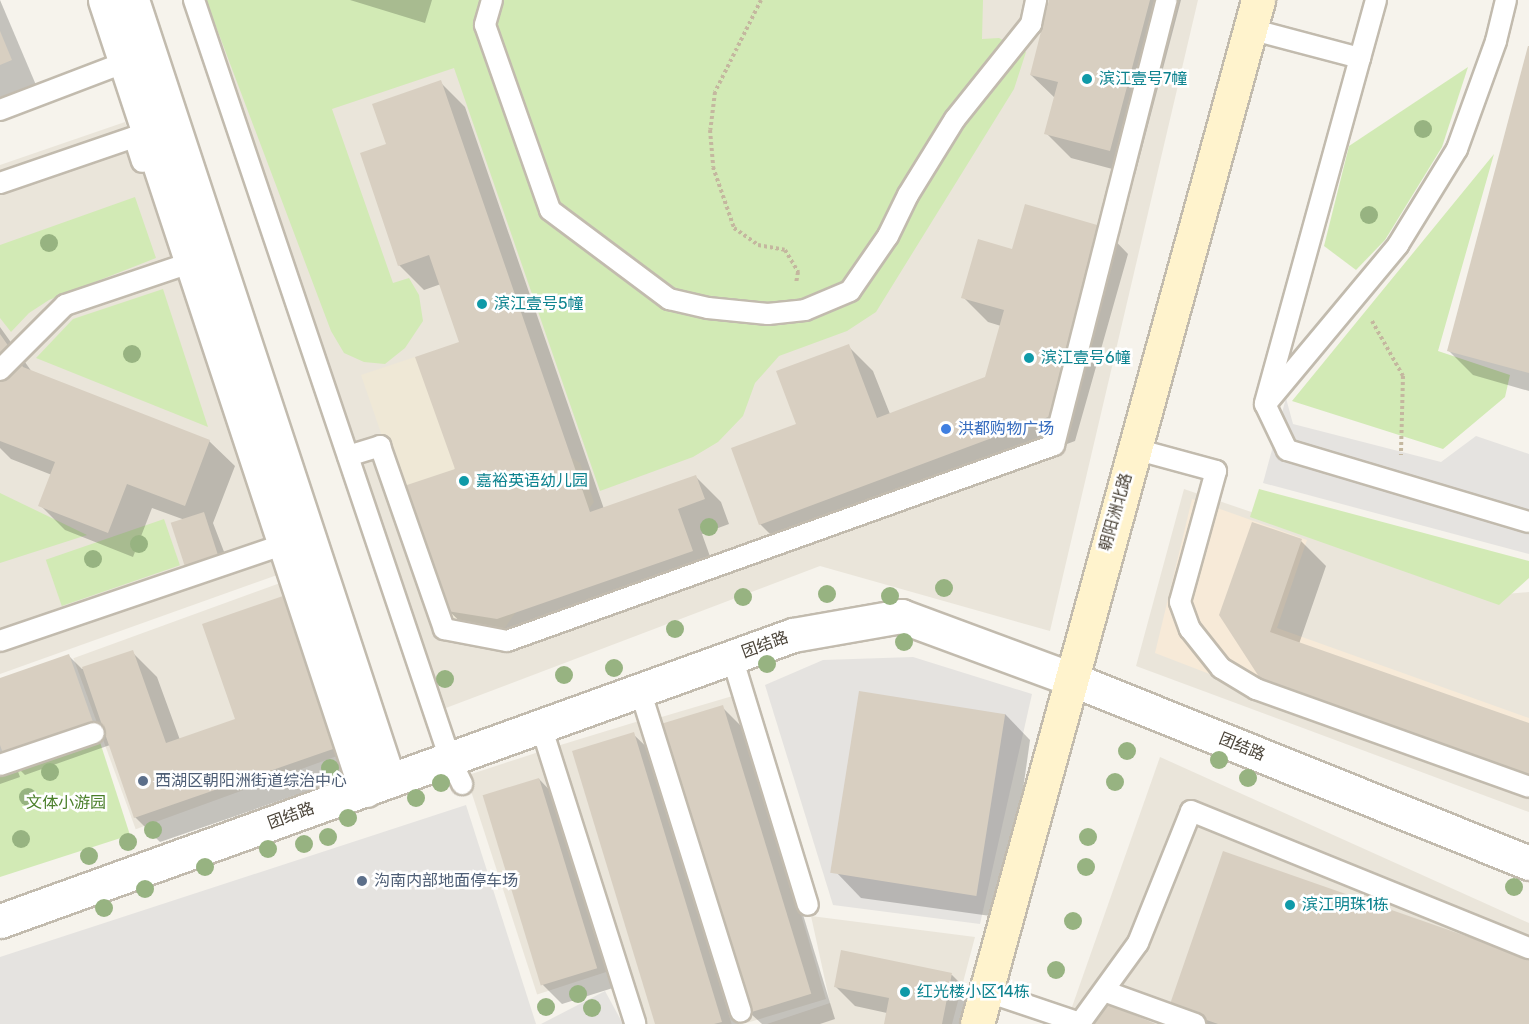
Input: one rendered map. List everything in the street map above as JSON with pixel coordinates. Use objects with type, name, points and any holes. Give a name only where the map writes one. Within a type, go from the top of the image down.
[{"type":"main road","name":"朝阳洲北路","points":[[977,1024],[1069,678],[1254,15]]},
{"type":"street","points":[[105,0],[279,546],[377,785]]},
{"type":"street","points":[[132,0],[377,785]]},
{"type":"street","name":"团结路","points":[[0,921],[377,785],[456,771],[541,726],[793,635],[901,616],[1069,678],[1529,863]]},
{"type":"lane","points":[[194,0],[456,771]]},
{"type":"lane","points":[[492,0],[485,25],[550,210],[669,299],[708,308],[768,314],[805,310],[850,291],[888,236],[908,195],[955,119],[1031,24],[1036,0]]},
{"type":"lane","points":[[348,456],[380,446],[444,629],[507,642],[1054,446],[1167,0]]},
{"type":"lane","points":[[1376,0],[1266,404],[1287,450],[1529,522]]},
{"type":"lane","points":[[1266,404],[1398,245],[1456,149],[1496,41],[1506,0]]},
{"type":"lane","points":[[1254,15],[1360,58]]},
{"type":"lane","points":[[0,110],[126,62]]},
{"type":"lane","points":[[0,183],[134,137],[178,267],[279,546],[0,641]]},
{"type":"lane","points":[[0,370],[65,305],[178,267]]},
{"type":"lane","points":[[1134,449],[1216,471],[1180,602],[1190,629],[1221,668],[1256,689],[1529,787]]},
{"type":"lane","points":[[732,657],[808,905]]},
{"type":"lane","points":[[640,690],[741,1012]]},
{"type":"lane","points":[[541,726],[635,1023]]},
{"type":"lane","points":[[0,765],[94,733]]},
{"type":"lane","points":[[986,991],[1080,1023],[1138,944],[1191,811],[1529,948]]},
{"type":"lane","points":[[1104,991],[1195,1024]]},
{"type":"path","points":[[760,0],[716,92],[710,130],[713,167],[734,228],[758,245],[785,250],[798,272],[794,294],[768,314]]},
{"type":"path","points":[[1357,295],[1403,376],[1403,443],[1396,483]]},
{"type":"shaded area","points":[[189,0],[1198,0],[1050,631],[820,566],[430,714]]},
{"type":"shaded area","points":[[125,122],[280,574],[0,674],[0,165]]},
{"type":"shaded area","name":"嘉裕英语幼儿园","points":[[415,357],[580,463],[594,502],[504,629],[445,619],[361,375]]},
{"type":"shaded area","points":[[1286,398],[1293,424],[1441,462],[1476,436],[1529,454],[1529,554],[1263,483]]},
{"type":"shaded area","points":[[1184,489],[1494,595],[1529,592],[1529,812],[1136,666]]},
{"type":"shaded area","points":[[1192,499],[1307,540],[1277,628],[1529,718],[1529,797],[1155,653]]},
{"type":"shaded area","points":[[283,582],[345,753],[136,829],[73,658]]},
{"type":"shaded area","points":[[913,657],[1032,694],[980,924],[833,905],[765,685],[823,660]]},
{"type":"shaded area","points":[[736,695],[826,999],[743,1024],[738,1024],[648,721]]},
{"type":"shaded area","points":[[639,721],[732,1024],[640,1024],[555,747]]},
{"type":"shaded area","points":[[545,750],[616,969],[537,994],[466,776]]},
{"type":"shaded area","points":[[1160,757],[1529,923],[1529,1024],[1066,1024]]},
{"type":"shaded area","name":"沟南内部地面停车场","points":[[466,805],[536,1024],[0,1024],[0,957]]},
{"type":"shaded area","points":[[811,916],[975,937],[952,1024],[767,1024],[830,1003]]},
{"type":"shaded area","points":[[605,991],[623,1024],[541,1024]]},
{"type":"green space","points":[[206,0],[983,0],[982,39],[999,38],[1026,52],[1014,89],[876,312],[847,331],[779,356],[755,383],[743,416],[718,442],[693,457],[600,491],[454,68],[332,109],[393,283],[409,278],[419,295],[423,321],[405,348],[385,364],[364,362],[344,353],[331,331]]},
{"type":"green space","points":[[1468,67],[1442,147],[1385,240],[1356,270],[1324,246],[1349,146]]},
{"type":"green space","points":[[1494,154],[1438,351],[1510,375],[1505,397],[1443,449],[1292,401]]},
{"type":"green space","points":[[135,197],[156,258],[49,300],[29,313],[11,332],[0,318],[0,245]]},
{"type":"green space","points":[[163,289],[208,427],[36,358],[73,319]]},
{"type":"green space","points":[[1259,489],[1529,561],[1529,578],[1499,605],[1250,517]]},
{"type":"green space","points":[[0,493],[87,535],[0,563]]},
{"type":"green space","points":[[164,519],[180,565],[62,606],[46,560]]},
{"type":"green space","name":"文体小游园","points":[[99,739],[130,835],[0,877],[0,771]]},
{"type":"building","name":"滨江壹号7幢","points":[[1049,0],[1150,0],[1110,151],[1044,134],[1058,82],[1030,75]]},
{"type":"building","points":[[0,31],[12,60],[0,65]]},
{"type":"building","points":[[1529,46],[1529,373],[1447,351]]},
{"type":"building","points":[[441,80],[590,512],[696,475],[705,499],[678,509],[693,551],[497,619],[447,611],[404,486],[455,469],[415,357],[459,342],[429,255],[398,266],[360,153],[386,144],[372,104]]},
{"type":"building","name":"滨江壹号6幢","points":[[1025,204],[1104,227],[1051,416],[759,525],[731,448],[796,424],[776,371],[849,344],[877,418],[985,377],[1004,310],[961,298],[978,239],[1012,249]]},
{"type":"building","points":[[0,334],[23,367],[210,440],[185,506],[127,484],[108,533],[38,506],[55,462],[0,441]]},
{"type":"building","points":[[204,512],[219,557],[185,568],[171,523]]},
{"type":"building","points":[[1252,522],[1302,539],[1270,632],[1529,723],[1529,776],[1263,683],[1219,615]]},
{"type":"building","points":[[283,596],[336,748],[134,818],[82,667],[133,650],[166,743],[235,719],[202,624]]},
{"type":"building","points":[[69,654],[94,725],[4,756],[0,745],[0,678]]},
{"type":"building","points":[[859,691],[1005,714],[976,896],[830,873]]},
{"type":"building","points":[[723,705],[811,994],[749,1013],[661,724]]},
{"type":"building","points":[[634,732],[722,1022],[655,1024],[572,751]]},
{"type":"building","points":[[539,778],[597,968],[541,986],[483,795]]},
{"type":"building","name":"滨江明珠1栋","points":[[1223,851],[1529,958],[1529,1024],[1218,1024],[1169,1007]]},
{"type":"building","name":"红光楼小区14栋","points":[[841,950],[952,973],[942,1024],[884,1024],[889,998],[834,987]]},
{"type":"building","points":[[1103,1002],[1156,1024],[1094,1024]]},
{"type":"place","name":"滨江壹号7幢","points":[[1087,79]]},
{"type":"place","name":"滨江壹号5幢","points":[[482,304]]},
{"type":"place","name":"滨江壹号6幢","points":[[1029,358]]},
{"type":"place","name":"洪都购物广场","points":[[946,429]]},
{"type":"place","name":"嘉裕英语幼儿园","points":[[464,481]]},
{"type":"place","name":"西湖区朝阳洲街道综治中心","points":[[143,781]]},
{"type":"place","name":"沟南内部地面停车场","points":[[362,881]]},
{"type":"place","name":"滨江明珠1栋","points":[[1290,905]]},
{"type":"place","name":"红光楼小区14栋","points":[[905,992]]}]
